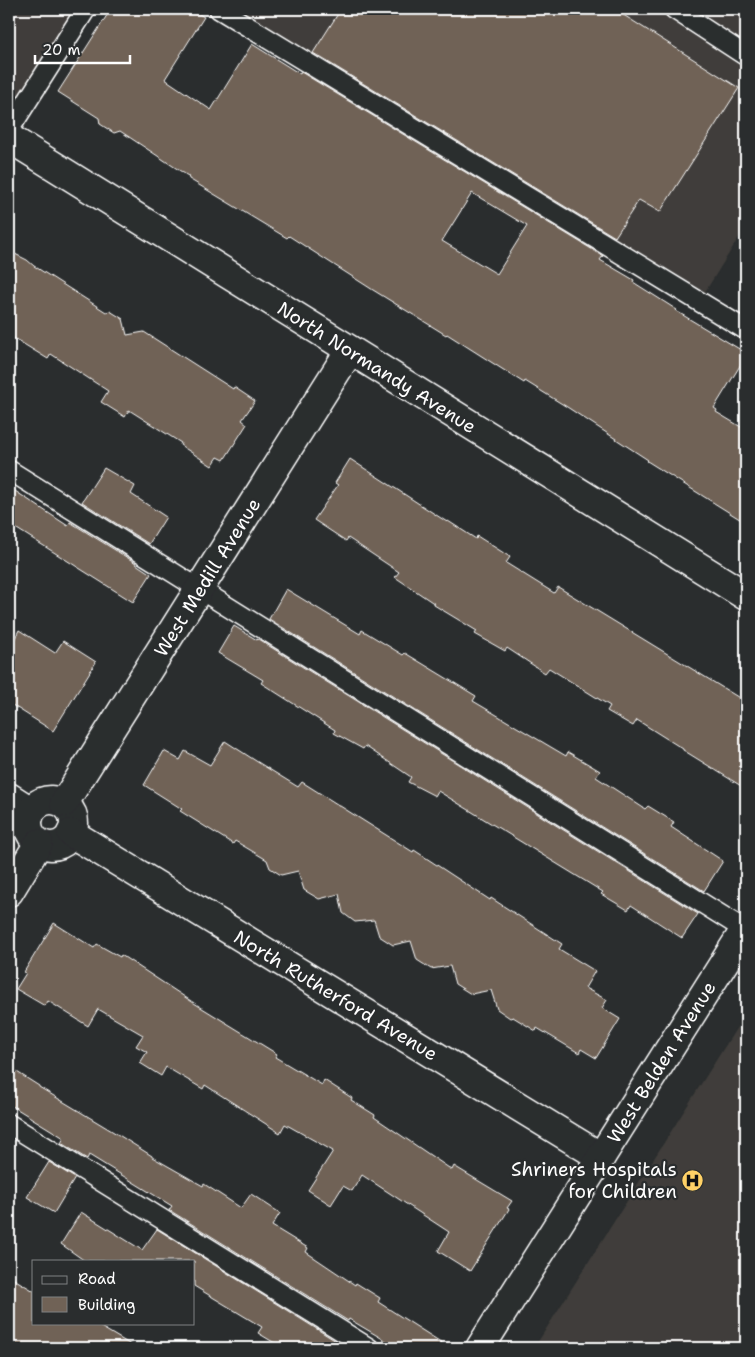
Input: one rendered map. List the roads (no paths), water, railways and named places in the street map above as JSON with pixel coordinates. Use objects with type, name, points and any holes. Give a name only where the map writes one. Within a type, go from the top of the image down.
[{"type":"street","name":"North Normandy Avenue","points":[[9,138],[746,596]]},
{"type":"street","name":"West Medill Avenue","points":[[64,803],[350,350]]},
{"type":"street","points":[[49,799],[64,803],[69,808],[74,820],[71,833],[61,844],[46,845],[39,843],[33,839],[29,832],[28,818],[20,804],[36,805],[49,799]]},
{"type":"street","name":"North Rutherford Avenue","points":[[71,833],[601,1158]]},
{"type":"street","points":[[9,892],[39,843]]},
{"type":"street","name":"West Belden Avenue","points":[[480,1348],[745,929]]},
{"type":"lane","points":[[9,130],[86,9]]},
{"type":"lane","points":[[219,9],[746,330]]},
{"type":"lane","points":[[674,9],[746,56]]},
{"type":"lane","points":[[9,470],[745,929]]},
{"type":"lane","points":[[9,1124],[370,1348]]},
{"type":"place","name":"Shriners Hospitals for Children","points":[[693,1180]]}]
